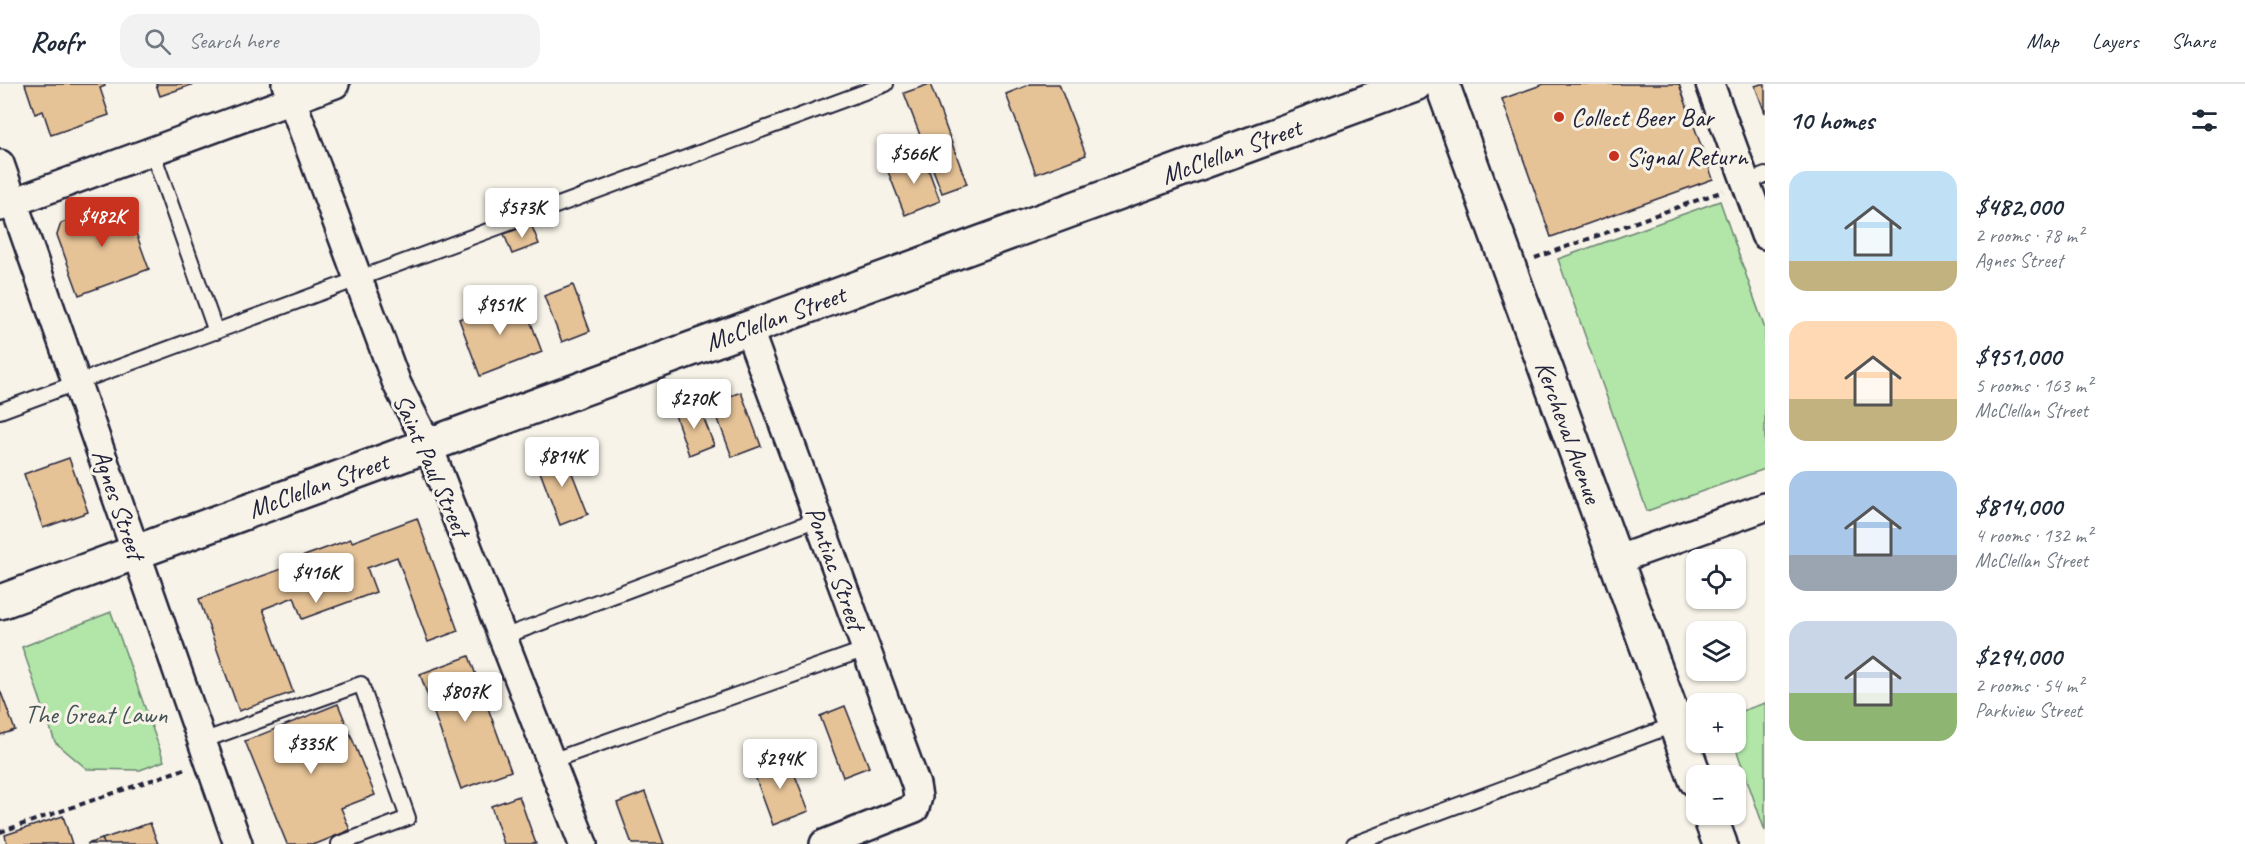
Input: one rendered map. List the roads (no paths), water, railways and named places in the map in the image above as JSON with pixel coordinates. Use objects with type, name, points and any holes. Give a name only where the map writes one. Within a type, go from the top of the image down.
[{"type":"street","points":[[7,204],[152,151],[289,92],[335,84]]},
{"type":"street","name":"McClellan Street","points":[[0,602],[1415,84]]},
{"type":"street","name":"Kercheval Avenue","points":[[1442,84],[1691,765]]},
{"type":"street","points":[[1710,84],[1756,179],[1765,235]]},
{"type":"street","name":"Saint Paul Street","points":[[289,92],[397,384],[428,445],[583,844]]},
{"type":"street","name":"Agnes Street","points":[[0,164],[7,204],[77,383],[238,844]]},
{"type":"street","name":"Pontiac Street","points":[[748,328],[916,785],[918,797],[915,808],[824,844]]},
{"type":"street","points":[[1616,560],[1765,507]]},
{"type":"street","points":[[1713,825],[1720,844]]},
{"type":"lane","points":[[0,411],[886,84]]},
{"type":"lane","points":[[152,151],[216,332]]},
{"type":"lane","points":[[503,637],[819,519]]},
{"type":"lane","points":[[551,761],[866,649]]},
{"type":"lane","points":[[205,750],[361,684],[408,818],[339,844]]},
{"type":"lane","points":[[1354,844],[1676,724]]},
{"type":"place","name":"Collect Beer Bar","points":[[1559,117]]},
{"type":"place","name":"Signal Return","points":[[1614,156]]},
{"type":"park label","name":"The Great Lawn","points":[[96,714]]}]
